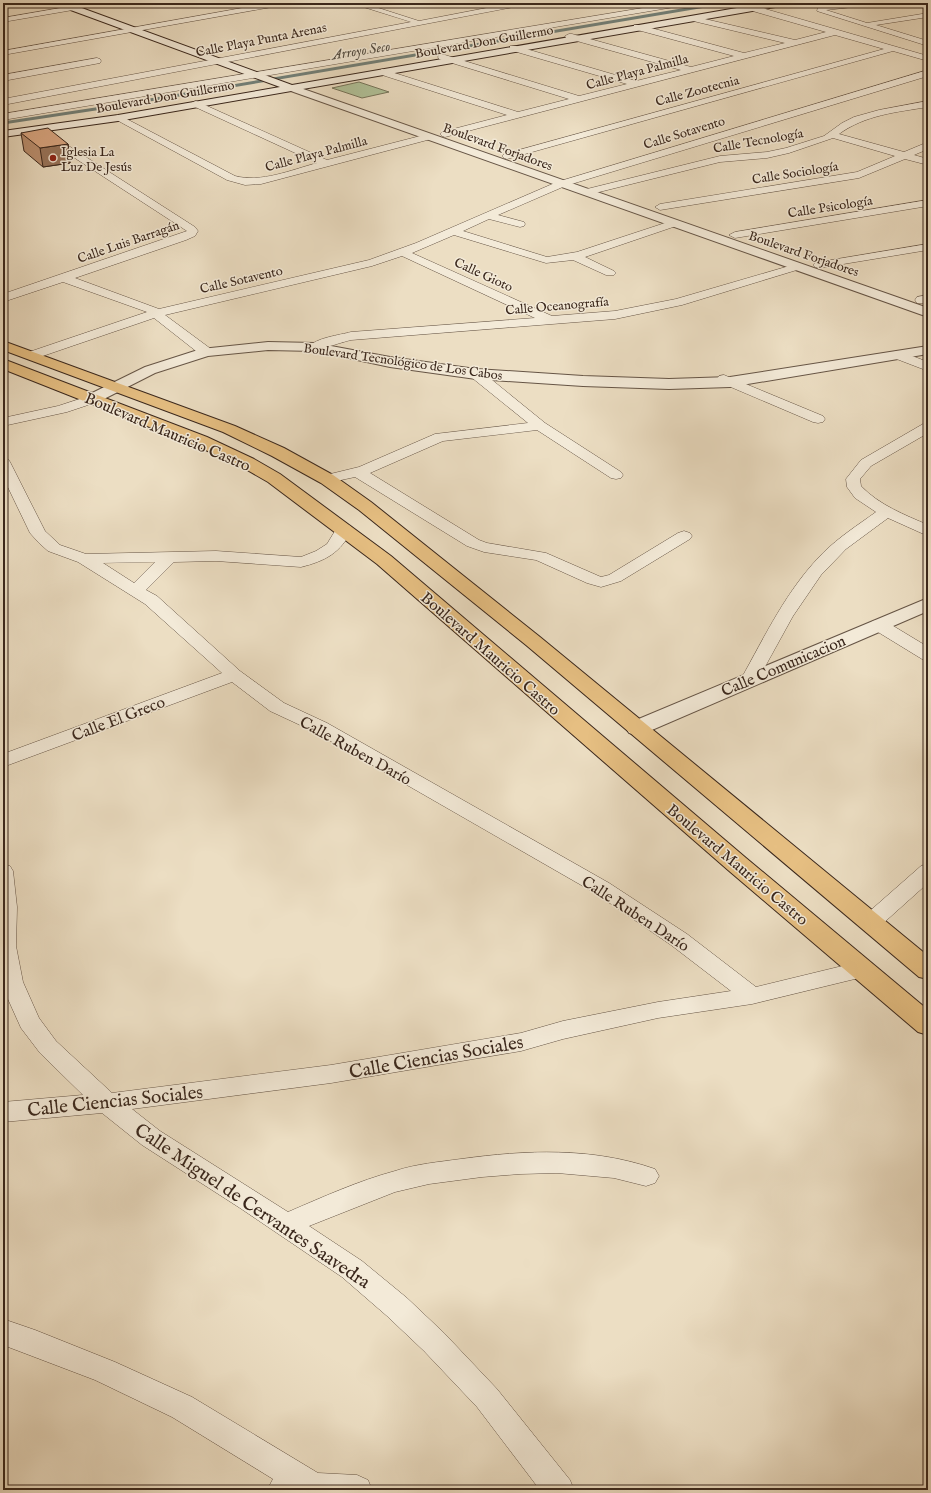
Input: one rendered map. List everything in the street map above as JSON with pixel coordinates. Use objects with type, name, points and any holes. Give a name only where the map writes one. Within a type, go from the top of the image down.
[{"type":"main road","name":"Boulevard Forjadores","points":[[60,3],[78,6],[148,28],[232,58],[282,80],[428,137],[676,223],[928,313]]},
{"type":"main road","name":"Boulevard Don Guillermo","points":[[3,134],[282,80],[513,48],[752,5],[781,3]]},
{"type":"main road","name":"Boulevard Don Guillermo","points":[[3,129],[118,118],[196,104],[282,80],[382,72],[446,58],[692,18],[752,5]]},
{"type":"main road","name":"Boulevard Forjadores","points":[[78,6],[133,29],[218,60],[282,80],[660,207],[819,265],[926,301]]},
{"type":"main road","name":"Boulevard Tecnológico de Los Cabos","points":[[727,381],[870,350],[928,342]]},
{"type":"main road","name":"Boulevard Mauricio Castro","points":[[3,345],[34,355],[229,429],[278,452],[327,478],[425,554],[638,728],[687,771],[928,970]]},
{"type":"main road","name":"Boulevard Tecnológico de Los Cabos","points":[[92,399],[150,370],[206,352],[268,346],[315,347],[390,362],[476,374],[598,382],[700,384],[928,350]]},
{"type":"main road","name":"Boulevard Mauricio Castro","points":[[3,364],[201,442],[248,463],[274,478],[390,565],[731,859],[928,1025]]},
{"type":"main road","name":"Calle Comunicacion","points":[[638,728],[928,604]]},
{"type":"street","points":[[3,20],[102,3]]},
{"type":"street","points":[[3,53],[283,3]]},
{"type":"street","points":[[355,3],[439,28]]},
{"type":"street","name":"Calle Playa Punta Arenas","points":[[3,102],[524,3]]},
{"type":"street","name":"Boulevard Don Guillermo","points":[[3,117],[282,80],[473,38],[686,3]]},
{"type":"street","points":[[870,3],[824,8],[821,11],[915,40],[927,42]]},
{"type":"street","points":[[752,5],[928,59]]},
{"type":"street","points":[[462,7],[478,11]]},
{"type":"street","points":[[568,23],[595,10]]},
{"type":"street","points":[[865,24],[928,15]]},
{"type":"street","points":[[692,18],[795,43]]},
{"type":"street","points":[[637,27],[744,56]]},
{"type":"street","name":"Calle Playa Palmilla","points":[[444,134],[836,32]]},
{"type":"street","points":[[459,34],[473,38]]},
{"type":"street","points":[[573,37],[692,70]]},
{"type":"street","points":[[55,43],[69,49]]},
{"type":"street","points":[[513,48],[636,84]]},
{"type":"street","name":"Calle Zootecnia","points":[[507,156],[893,49]]},
{"type":"street","points":[[3,78],[100,63],[83,55]]},
{"type":"street","points":[[446,58],[578,99]]},
{"type":"street","points":[[117,71],[130,78]]},
{"type":"street","points":[[382,72],[517,115]]},
{"type":"street","name":"Calle Sotavento","points":[[34,355],[157,313],[372,263],[404,253],[487,215],[561,184],[928,73]]},
{"type":"street","points":[[196,104],[327,164]]},
{"type":"street","name":"Calle Tecnología","points":[[587,192],[727,158],[767,154],[814,144],[832,135],[844,125],[867,116],[928,104]]},
{"type":"street","name":"Calle Playa Palmilla","points":[[118,118],[231,178],[245,182],[257,182],[428,137]]},
{"type":"street","name":"Calle Luis Barragán","points":[[3,298],[182,238],[191,234],[193,231],[191,228],[35,127]]},
{"type":"street","points":[[832,135],[928,162]]},
{"type":"street","name":"Calle Sociología","points":[[660,207],[854,176],[867,172],[928,145]]},
{"type":"street","name":"Calle Psicología","points":[[735,235],[928,203]]},
{"type":"street","points":[[487,215],[520,224]]},
{"type":"street","points":[[453,231],[538,258],[558,260],[676,223]]},
{"type":"street","points":[[819,265],[928,247]]},
{"type":"street","name":"Calle Gioto","points":[[404,253],[552,321]]},
{"type":"street","points":[[574,256],[610,273]]},
{"type":"street","name":"Calle Oceanografía","points":[[315,347],[329,341],[351,336],[552,321],[615,315],[646,310],[734,287],[796,267]]},
{"type":"street","points":[[64,278],[148,308],[157,313],[206,352]]},
{"type":"street","points":[[899,355],[928,367]]},
{"type":"street","points":[[476,374],[540,426],[616,475]]},
{"type":"street","points":[[727,381],[818,419]]},
{"type":"street","points":[[3,422],[62,409],[92,399]]},
{"type":"street","points":[[327,478],[358,472],[440,437],[540,426]]},
{"type":"street","points":[[928,427],[866,463],[853,479],[854,487],[862,495],[887,511],[928,531]]},
{"type":"street","name":"Calle Ruben Darío","points":[[3,465],[38,533],[54,548],[84,559],[151,600],[234,674],[277,707],[320,727],[377,759],[642,913],[709,961],[752,996]]},
{"type":"street","points":[[358,472],[473,542],[484,547],[540,556],[593,580],[602,582],[615,578],[684,536]]},
{"type":"street","points":[[750,679],[791,606],[809,579],[838,548],[887,511]]},
{"type":"street","points":[[84,559],[234,556],[301,562],[313,559],[335,547],[340,540],[344,529]]},
{"type":"street","points":[[136,590],[170,557]]},
{"type":"street","points":[[879,625],[928,655]]},
{"type":"street","name":"Calle El Greco","points":[[3,761],[234,674]]},
{"type":"street","name":"Calle Miguel de Cervantes Saavedra","points":[[3,871],[6,907],[5,946],[12,982],[29,1022],[48,1047],[107,1103],[151,1138],[352,1269],[397,1307],[434,1342],[487,1398],[559,1490]]},
{"type":"street","points":[[871,922],[928,871]]},
{"type":"street","name":"Calle Ciencias Sociales","points":[[3,1112],[107,1103],[331,1074],[521,1042],[563,1030],[658,1010],[752,996],[863,969]]},
{"type":"street","points":[[285,1225],[363,1192],[396,1181],[438,1172],[491,1165],[545,1162],[579,1163],[615,1168],[646,1176]]},
{"type":"street","points":[[3,1332],[25,1339],[105,1371],[182,1407],[314,1487]]},
{"type":"street","points":[[282,1490],[314,1487],[356,1490]]},
{"type":"green space","points":[[359,82],[389,92],[362,98],[332,88]]},
{"type":"building","points":[[48,128],[68,144],[40,148],[21,133]]},
{"type":"waterway","name":"Arroyo Seco","points":[[3,123],[102,108],[723,3]]},
{"type":"place","name":"Iglesia La Luz De Jesús","points":[[53,158]]}]
